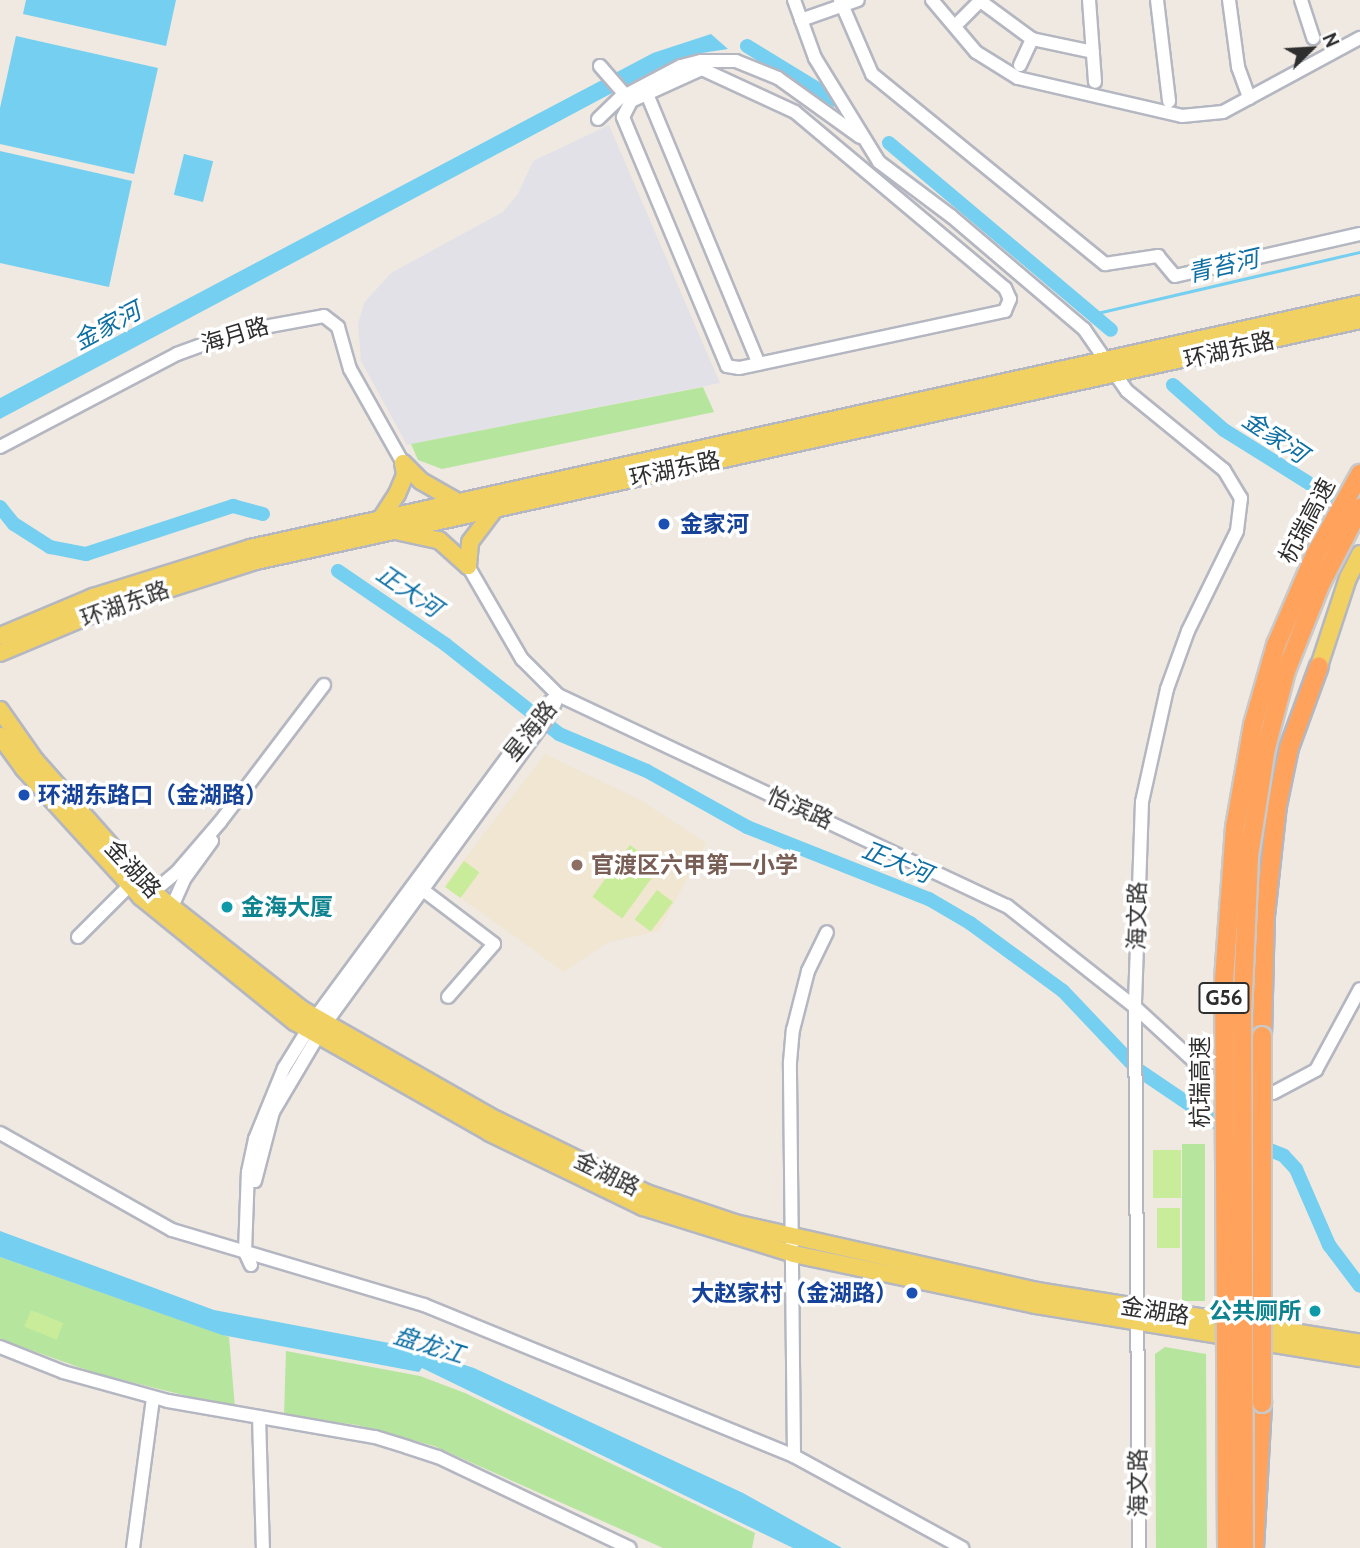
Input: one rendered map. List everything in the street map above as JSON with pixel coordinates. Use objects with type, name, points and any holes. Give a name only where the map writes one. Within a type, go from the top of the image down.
[{"type":"highway","name":"杭瑞高速","points":[[1227,1548],[1224,991],[1235,827],[1253,725],[1276,645],[1310,565],[1360,474]]},
{"type":"highway","name":"杭瑞高速","points":[[1244,1548],[1242,991],[1251,843],[1266,748],[1286,671],[1321,583],[1360,509]]},
{"type":"highway","points":[[1254,1548],[1263,1353],[1262,1036],[1266,903],[1277,806],[1289,748],[1320,666]]},
{"type":"main road","name":"环湖东路","points":[[0,653],[100,611],[191,580],[456,501],[1360,304]]},
{"type":"main road","name":"环湖东路","points":[[0,636],[184,566],[384,524],[497,508],[1360,320]]},
{"type":"main road","points":[[403,463],[421,481],[456,501]]},
{"type":"main road","points":[[403,463],[404,475],[384,524],[439,540],[468,566]]},
{"type":"main road","points":[[468,566],[470,542],[497,508]]},
{"type":"main road","points":[[1320,666],[1360,554]]},
{"type":"main road","name":"金湖路","points":[[0,710],[35,760],[153,892],[316,1027],[649,1194],[793,1237],[1138,1316],[1360,1343]]},
{"type":"main road","name":"金湖路","points":[[0,736],[24,769],[130,885],[234,975],[490,1133],[643,1207],[794,1254],[1360,1358]]},
{"type":"street","name":"海文路","points":[[794,0],[815,58],[879,162],[951,216],[1084,329],[1108,359],[1127,391],[1224,470],[1242,504],[1237,531],[1175,664],[1148,758],[1139,840],[1135,1007],[1138,1041],[1139,1548]]},
{"type":"street","points":[[801,20],[840,3],[858,0]]},
{"type":"street","points":[[932,0],[956,34],[976,52],[1018,78],[1182,116],[1223,111],[1360,38]]},
{"type":"street","points":[[1089,0],[1095,82]]},
{"type":"street","points":[[1157,0],[1169,101]]},
{"type":"street","points":[[1229,0],[1238,67],[1249,98]]},
{"type":"street","points":[[1301,0],[1313,38]]},
{"type":"street","points":[[959,22],[979,1],[1032,39],[1093,52]]},
{"type":"street","points":[[840,3],[872,74],[1105,264],[1158,256],[1165,269],[1175,276],[1360,234]]},
{"type":"street","points":[[1020,65],[1032,39]]},
{"type":"street","points":[[598,119],[623,92],[693,62],[736,61],[778,78],[865,141]]},
{"type":"street","points":[[702,69],[713,70],[795,111],[869,174],[1009,292],[1000,315],[733,368],[722,359],[625,126],[625,107],[702,69]]},
{"type":"street","points":[[603,70],[623,92]]},
{"type":"street","points":[[647,94],[759,364]]},
{"type":"street","points":[[869,174],[879,162]]},
{"type":"street","points":[[937,231],[951,216]]},
{"type":"street","name":"海月路","points":[[0,447],[177,354],[237,332],[324,316],[338,327],[350,369],[403,463]]},
{"type":"street","name":"怡滨路","points":[[468,566],[522,659],[558,695],[990,897],[1135,1007],[1221,1086]]},
{"type":"street","points":[[153,892],[177,872],[220,822],[324,685]]},
{"type":"street","name":"星海路","points":[[249,1253],[248,1172],[255,1139],[284,1068],[420,888],[558,695]]},
{"type":"street","points":[[171,909],[220,822]]},
{"type":"street","points":[[78,937],[130,885]]},
{"type":"street","points":[[420,888],[494,944],[448,997]]},
{"type":"street","points":[[794,1456],[794,1254],[789,1096],[793,1030],[808,971],[827,932]]},
{"type":"street","points":[[1273,1093],[1316,1070],[1360,989]]},
{"type":"street","points":[[0,1133],[172,1230],[424,1304],[794,1456],[962,1548]]},
{"type":"street","points":[[0,1347],[63,1372],[153,1398],[375,1437],[438,1457],[630,1548]]},
{"type":"street","points":[[133,1548],[153,1398]]},
{"type":"street","points":[[259,1417],[263,1548]]},
{"type":"shaded area","points":[[609,125],[720,383],[407,445],[361,361],[358,324],[364,303],[391,273],[503,212],[518,194],[533,161]]},
{"type":"shaded area","name":"官渡区六甲第一小学","points":[[545,754],[642,801],[706,843],[659,931],[608,942],[564,972],[444,886]]},
{"type":"green space","points":[[703,387],[714,412],[442,469],[418,460],[411,444]]},
{"type":"green space","points":[[630,845],[660,867],[622,919],[592,897]]},
{"type":"green space","points":[[464,861],[479,872],[461,898],[445,887]]},
{"type":"green space","points":[[657,890],[673,902],[651,932],[635,920]]},
{"type":"green space","points":[[1182,1144],[1205,1144],[1205,1301],[1182,1301]]},
{"type":"green space","points":[[1153,1150],[1181,1150],[1181,1198],[1153,1198]]},
{"type":"green space","points":[[1157,1208],[1180,1208],[1180,1248],[1157,1248]]},
{"type":"green space","points":[[0,1257],[229,1337],[235,1408],[95,1373],[0,1339]]},
{"type":"green space","points":[[31,1310],[63,1323],[57,1340],[24,1327]]},
{"type":"green space","points":[[1165,1347],[1206,1354],[1207,1548],[1156,1548],[1155,1354]]},
{"type":"green space","points":[[286,1351],[420,1376],[465,1393],[755,1533],[752,1548],[663,1548],[434,1446],[357,1425],[284,1415]]},
{"type":"water","points":[[26,0],[176,0],[166,46],[23,14]]},
{"type":"water","points":[[711,34],[728,49],[695,54],[659,68],[0,419],[0,398],[653,53]]},
{"type":"water","points":[[16,36],[158,68],[134,174],[0,144],[0,108]]},
{"type":"water","points":[[0,151],[132,181],[109,287],[0,263]]},
{"type":"water","points":[[184,154],[213,161],[203,202],[174,195]]},
{"type":"water","points":[[0,1231],[214,1310],[405,1346],[474,1368],[743,1493],[842,1548],[793,1548],[422,1368],[419,1372],[222,1335],[0,1257]]},
{"type":"waterway","name":"金家河","points":[[747,46],[835,100]]},
{"type":"waterway","name":"金家河","points":[[889,143],[1111,330]]},
{"type":"waterway","name":"青苔河","points":[[1093,314],[1360,252]]},
{"type":"waterway","name":"金家河","points":[[1173,385],[1224,430],[1350,509]]},
{"type":"waterway","name":"正大河","points":[[0,507],[14,524],[50,547],[86,554],[233,506],[263,514]]},
{"type":"waterway","name":"正大河","points":[[338,571],[445,644],[559,734],[647,771],[747,827],[929,899],[970,923],[1063,991],[1137,1069],[1230,1132]]},
{"type":"waterway","name":"正大河","points":[[1255,1144],[1284,1156],[1296,1169],[1329,1245],[1360,1286]]},
{"type":"place","name":"金家河","points":[[664,524]]},
{"type":"place","name":"环湖东路口（金湖路）","points":[[24,795]]},
{"type":"place","name":"官渡区六甲第一小学","points":[[577,865]]},
{"type":"place","name":"金海大厦","points":[[227,907]]},
{"type":"place","name":"大赵家村（金湖路）","points":[[912,1293]]},
{"type":"place","name":"公共厕所","points":[[1315,1311]]},
{"type":"water label","name":"盘龙江","points":[[429,1345]]}]
